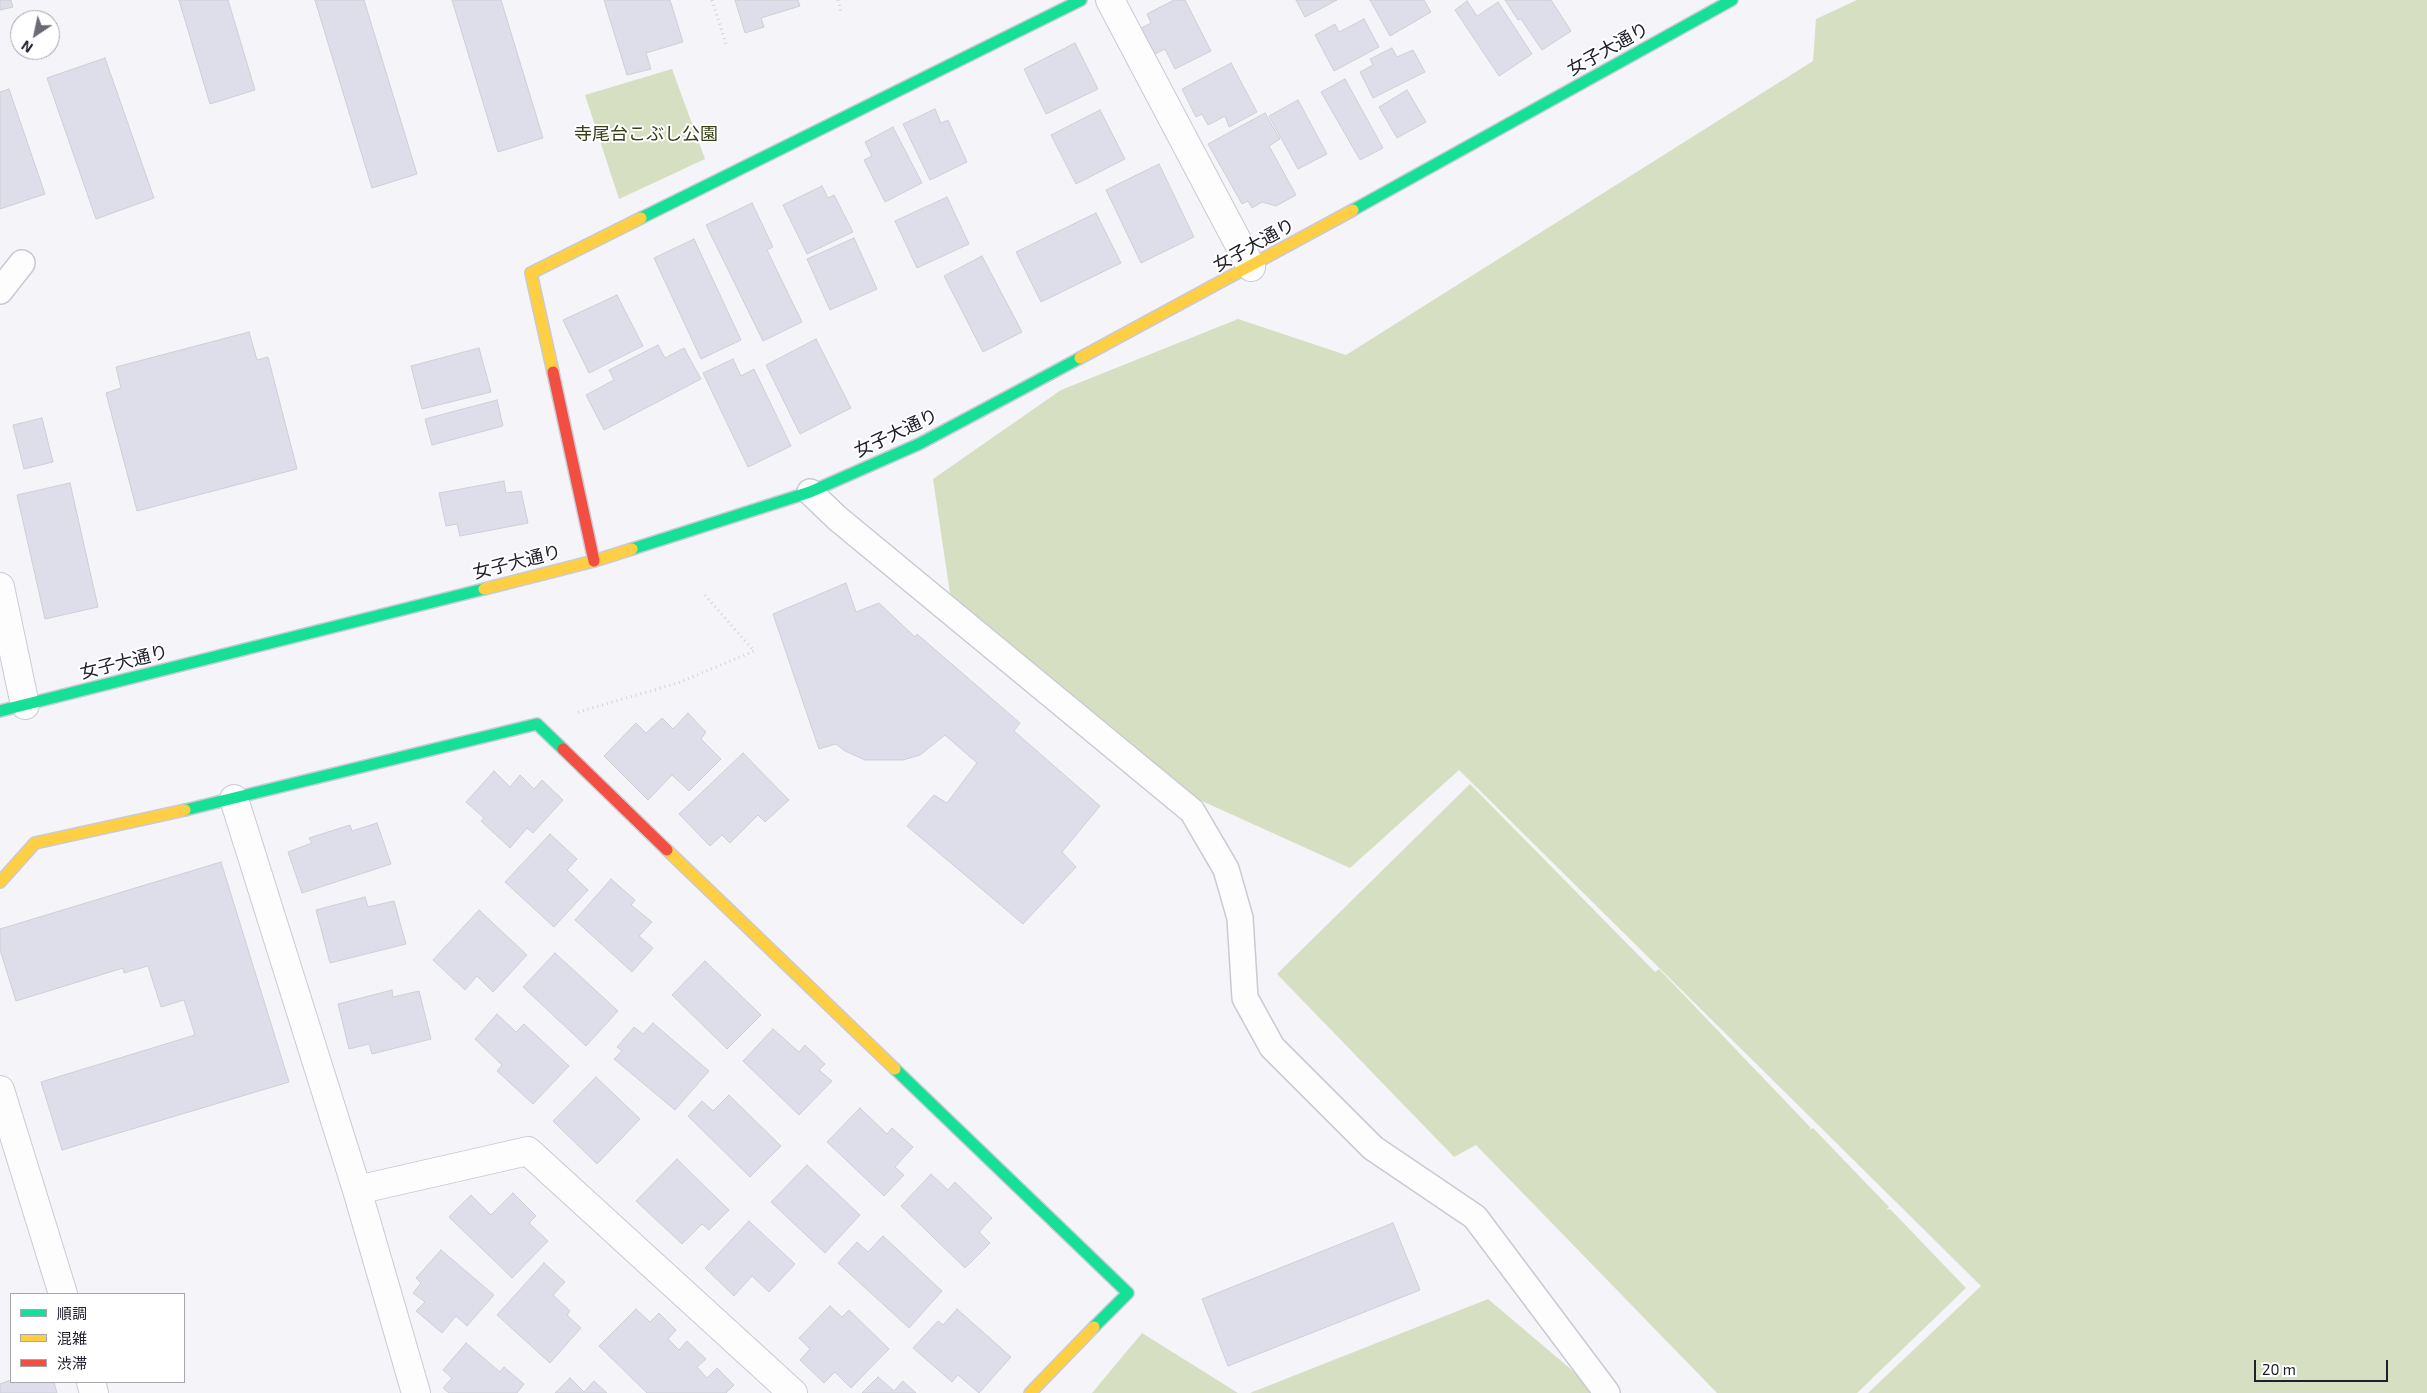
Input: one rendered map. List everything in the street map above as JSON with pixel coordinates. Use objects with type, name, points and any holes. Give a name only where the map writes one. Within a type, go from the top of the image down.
[{"type":"street","points":[[594,561],[530,273],[1080,0]]},
{"type":"street","points":[[1110,0],[1251,267]]},
{"type":"street","name":"女子大通り","points":[[13,708],[594,561],[810,492],[919,444],[1251,267],[1732,0]]},
{"type":"street","points":[[0,586],[13,708]]},
{"type":"street","points":[[0,882],[35,843],[234,799],[537,724],[1128,1293],[1030,1393]]},
{"type":"street","points":[[234,799],[357,1190],[416,1393]]},
{"type":"street","points":[[0,1090],[63,1293]]},
{"type":"street","points":[[357,1190],[528,1151],[793,1393]]},
{"type":"lane","points":[[0,291],[22,263]]},
{"type":"lane","points":[[810,492],[837,518],[1192,811],[1226,869],[1240,918],[1245,998],[1272,1047],[1373,1148],[1475,1217],[1606,1393]]},
{"type":"path","points":[[712,0],[727,47]]},
{"type":"path","points":[[838,0],[842,12]]},
{"type":"path","points":[[537,724],[678,682],[754,651],[704,594]]},
{"type":"green space","points":[[1857,0],[2427,0],[2427,1393],[1868,1393],[1981,1286],[1459,770],[1350,868],[1140,773],[952,607],[933,479],[1061,390],[1238,319],[1346,355],[1813,61],[1816,19]]},
{"type":"green space","name":"寺尾台こぶし公園","points":[[672,69],[705,159],[619,199],[585,95]]},
{"type":"green space","points":[[1470,784],[1655,972],[1659,969],[1811,1128],[1809,1130],[1813,1128],[1889,1207],[1886,1210],[1890,1209],[1966,1288],[1857,1393],[1717,1393],[1476,1145],[1454,1157],[1277,974]]},
{"type":"green space","points":[[1488,1299],[1599,1393],[1250,1393]]},
{"type":"green space","points":[[1142,1333],[1238,1393],[1092,1393]]},
{"type":"building","points":[[0,0],[11,0],[13,7],[0,10]]},
{"type":"building","points":[[179,0],[228,0],[255,90],[210,104]]},
{"type":"building","points":[[315,0],[364,0],[417,174],[372,188]]},
{"type":"building","points":[[452,0],[501,0],[543,138],[498,152]]},
{"type":"building","points":[[604,0],[670,0],[683,42],[646,53],[651,69],[627,75]]},
{"type":"building","points":[[735,0],[798,0],[800,6],[761,18],[764,27],[745,33]]},
{"type":"building","points":[[1174,0],[1185,0],[1211,51],[1175,69],[1165,49],[1155,54],[1141,28],[1151,23],[1147,14]]},
{"type":"building","points":[[1296,0],[1337,0],[1305,17]]},
{"type":"building","points":[[1370,0],[1424,0],[1431,12],[1390,36]]},
{"type":"building","points":[[1505,0],[1551,0],[1571,31],[1542,50],[1521,19],[1518,20]]},
{"type":"building","points":[[1467,1],[1477,16],[1498,2],[1532,54],[1499,76],[1455,10]]},
{"type":"building","points":[[1364,19],[1379,47],[1334,71],[1315,35],[1335,24],[1339,32]]},
{"type":"building","points":[[1075,43],[1098,89],[1046,114],[1024,69]]},
{"type":"building","points":[[1392,48],[1397,57],[1413,50],[1425,72],[1373,98],[1360,72],[1373,65],[1370,59]]},
{"type":"building","points":[[105,58],[154,198],[96,219],[47,78]]},
{"type":"building","points":[[1231,63],[1257,112],[1229,127],[1225,116],[1208,125],[1202,114],[1196,117],[1182,89]]},
{"type":"building","points":[[1345,79],[1383,148],[1360,160],[1321,92]]},
{"type":"building","points":[[9,89],[45,194],[0,209],[0,92]]},
{"type":"building","points":[[1407,90],[1426,122],[1397,138],[1379,107]]},
{"type":"building","points":[[1298,100],[1327,154],[1298,169],[1269,116]]},
{"type":"building","points":[[935,109],[941,123],[948,120],[967,162],[930,180],[903,124]]},
{"type":"building","points":[[1100,110],[1125,159],[1076,184],[1051,135]]},
{"type":"building","points":[[1265,113],[1280,139],[1269,146],[1296,195],[1276,206],[1262,202],[1252,208],[1248,201],[1242,204],[1208,144]]},
{"type":"building","points":[[893,127],[922,183],[885,202],[864,160],[872,156],[865,142]]},
{"type":"building","points":[[1159,164],[1194,237],[1141,263],[1106,190]]},
{"type":"building","points":[[822,186],[828,198],[834,195],[853,232],[807,254],[783,205]]},
{"type":"building","points":[[947,197],[969,244],[917,268],[895,221]]},
{"type":"building","points":[[752,203],[773,247],[767,250],[802,322],[763,341],[706,225]]},
{"type":"building","points":[[1096,213],[1121,263],[1041,302],[1016,252]]},
{"type":"building","points":[[854,238],[877,289],[830,310],[807,259]]},
{"type":"building","points":[[694,239],[741,340],[701,359],[654,258]]},
{"type":"building","points":[[982,256],[1022,332],[983,352],[944,276]]},
{"type":"building","points":[[617,295],[643,346],[589,373],[563,320]]},
{"type":"building","points":[[249,332],[257,360],[268,357],[297,469],[137,511],[106,393],[121,388],[116,367]]},
{"type":"building","points":[[816,339],[851,408],[800,434],[766,365]]},
{"type":"building","points":[[658,345],[665,358],[684,348],[701,379],[604,430],[586,395],[614,380],[609,370]]},
{"type":"building","points":[[479,348],[491,392],[422,409],[411,366]]},
{"type":"building","points":[[733,359],[741,376],[754,369],[791,446],[748,467],[703,373]]},
{"type":"building","points":[[497,400],[503,426],[432,445],[425,419]]},
{"type":"building","points":[[42,418],[53,462],[24,469],[13,425]]},
{"type":"building","points":[[504,481],[506,493],[521,491],[528,523],[460,536],[457,524],[446,526],[439,493]]},
{"type":"building","points":[[70,483],[98,607],[45,619],[17,495]]},
{"type":"building","points":[[846,583],[856,612],[879,603],[915,637],[917,634],[1020,723],[1014,731],[1100,806],[1062,852],[1076,867],[1023,924],[907,826],[934,795],[947,803],[977,763],[945,735],[920,755],[903,760],[865,760],[845,751],[836,744],[819,749],[773,614]]},
{"type":"building","points":[[688,713],[706,732],[701,739],[721,759],[689,791],[672,775],[648,800],[604,756],[636,723],[646,733],[662,718],[673,729]]},
{"type":"building","points":[[743,753],[789,800],[765,822],[758,815],[730,843],[722,835],[710,846],[679,814]]},
{"type":"building","points":[[494,771],[510,787],[520,775],[534,789],[542,780],[563,800],[533,833],[527,828],[510,848],[481,821],[484,818],[466,802]]},
{"type":"building","points":[[377,823],[391,864],[302,893],[288,852],[312,843],[309,838],[350,825],[352,831]]},
{"type":"building","points":[[550,834],[577,859],[567,870],[588,890],[554,927],[505,882]]},
{"type":"building","points":[[221,862],[289,1082],[62,1150],[41,1082],[195,1035],[184,1000],[161,1007],[148,966],[124,973],[123,968],[16,1001],[0,950],[0,929]]},
{"type":"building","points":[[611,879],[635,900],[631,905],[652,922],[639,936],[653,948],[632,972],[575,920]]},
{"type":"building","points":[[365,897],[368,907],[394,901],[406,944],[330,963],[316,910]]},
{"type":"building","points":[[479,910],[527,955],[493,992],[477,976],[465,990],[433,960]]},
{"type":"building","points":[[555,953],[618,1011],[586,1046],[523,987]]},
{"type":"building","points":[[705,961],[761,1015],[727,1049],[672,995]]},
{"type":"building","points":[[392,990],[393,997],[419,991],[431,1039],[372,1054],[369,1044],[349,1049],[338,1004]]},
{"type":"building","points":[[497,1014],[516,1032],[524,1024],[569,1066],[533,1104],[497,1071],[502,1065],[475,1039]]},
{"type":"building","points":[[653,1023],[709,1071],[675,1110],[614,1059],[622,1051],[617,1047],[634,1027],[643,1034]]},
{"type":"building","points":[[773,1029],[799,1052],[805,1045],[825,1064],[819,1070],[832,1081],[799,1115],[743,1061]]},
{"type":"building","points":[[596,1077],[640,1119],[597,1164],[553,1121]]},
{"type":"building","points":[[729,1095],[781,1146],[750,1177],[688,1116],[702,1101],[713,1111]]},
{"type":"building","points":[[860,1108],[887,1134],[892,1128],[913,1147],[895,1167],[904,1175],[884,1196],[827,1142]]},
{"type":"building","points":[[677,1159],[729,1210],[709,1230],[702,1224],[682,1244],[636,1201]]},
{"type":"building","points":[[807,1165],[860,1215],[825,1253],[771,1202]]},
{"type":"building","points":[[931,1174],[948,1190],[955,1182],[992,1218],[979,1232],[990,1243],[965,1268],[901,1206]]},
{"type":"building","points":[[513,1193],[536,1216],[529,1223],[548,1241],[512,1278],[449,1217],[471,1195],[491,1215]]},
{"type":"building","points":[[749,1221],[795,1264],[769,1292],[752,1276],[734,1296],[705,1268]]},
{"type":"building","points":[[1393,1223],[1420,1290],[1228,1366],[1202,1299]]},
{"type":"building","points":[[883,1236],[942,1291],[909,1328],[838,1263],[857,1242],[868,1252]]},
{"type":"building","points":[[441,1250],[494,1295],[467,1326],[456,1316],[442,1333],[416,1311],[425,1302],[413,1293],[421,1283],[416,1278]]},
{"type":"building","points":[[544,1263],[565,1282],[553,1295],[570,1311],[567,1315],[581,1328],[550,1363],[497,1315]]},
{"type":"building","points":[[830,1306],[842,1317],[849,1310],[889,1349],[851,1388],[835,1372],[824,1383],[800,1360],[810,1349],[799,1338]]},
{"type":"building","points":[[636,1309],[650,1322],[659,1313],[676,1330],[668,1339],[679,1350],[687,1341],[706,1359],[697,1367],[707,1378],[717,1368],[734,1385],[726,1393],[647,1393],[599,1346]]},
{"type":"building","points":[[957,1309],[1011,1357],[979,1393],[958,1375],[952,1382],[913,1348],[938,1321],[943,1325]]},
{"type":"building","points":[[466,1343],[500,1372],[504,1367],[524,1384],[517,1393],[449,1393],[443,1388],[452,1378],[443,1370]]},
{"type":"building","points":[[878,1377],[894,1391],[903,1381],[916,1393],[862,1393]]},
{"type":"building","points":[[570,1378],[584,1392],[594,1381],[607,1393],[555,1393]]},
{"type":"building","points":[[10,1380],[10,1383],[54,1383],[57,1393],[0,1393],[0,1384]]},
{"type":"traffic: fast","points":[[641,218],[1081,0]]},
{"type":"traffic: fast","points":[[1353,210],[1732,0]]},
{"type":"traffic: fast","points":[[632,549],[810,492],[919,444],[1080,358]]},
{"type":"traffic: fast","points":[[0,711],[484,589]]},
{"type":"traffic: fast","points":[[185,810],[537,724],[563,749]]},
{"type":"traffic: fast","points":[[895,1069],[1128,1293],[1094,1327]]},
{"type":"traffic: slow","points":[[1080,358],[1353,210]]},
{"type":"traffic: slow","points":[[553,372],[531,273],[641,218]]},
{"type":"traffic: slow","points":[[484,589],[594,561],[632,549]]},
{"type":"traffic: slow","points":[[0,882],[35,843],[185,810]]},
{"type":"traffic: slow","points":[[667,850],[895,1069]]},
{"type":"traffic: slow","points":[[1030,1393],[1094,1327]]},
{"type":"traffic: jam","points":[[553,372],[594,561]]},
{"type":"traffic: jam","points":[[563,749],[667,850]]}]
